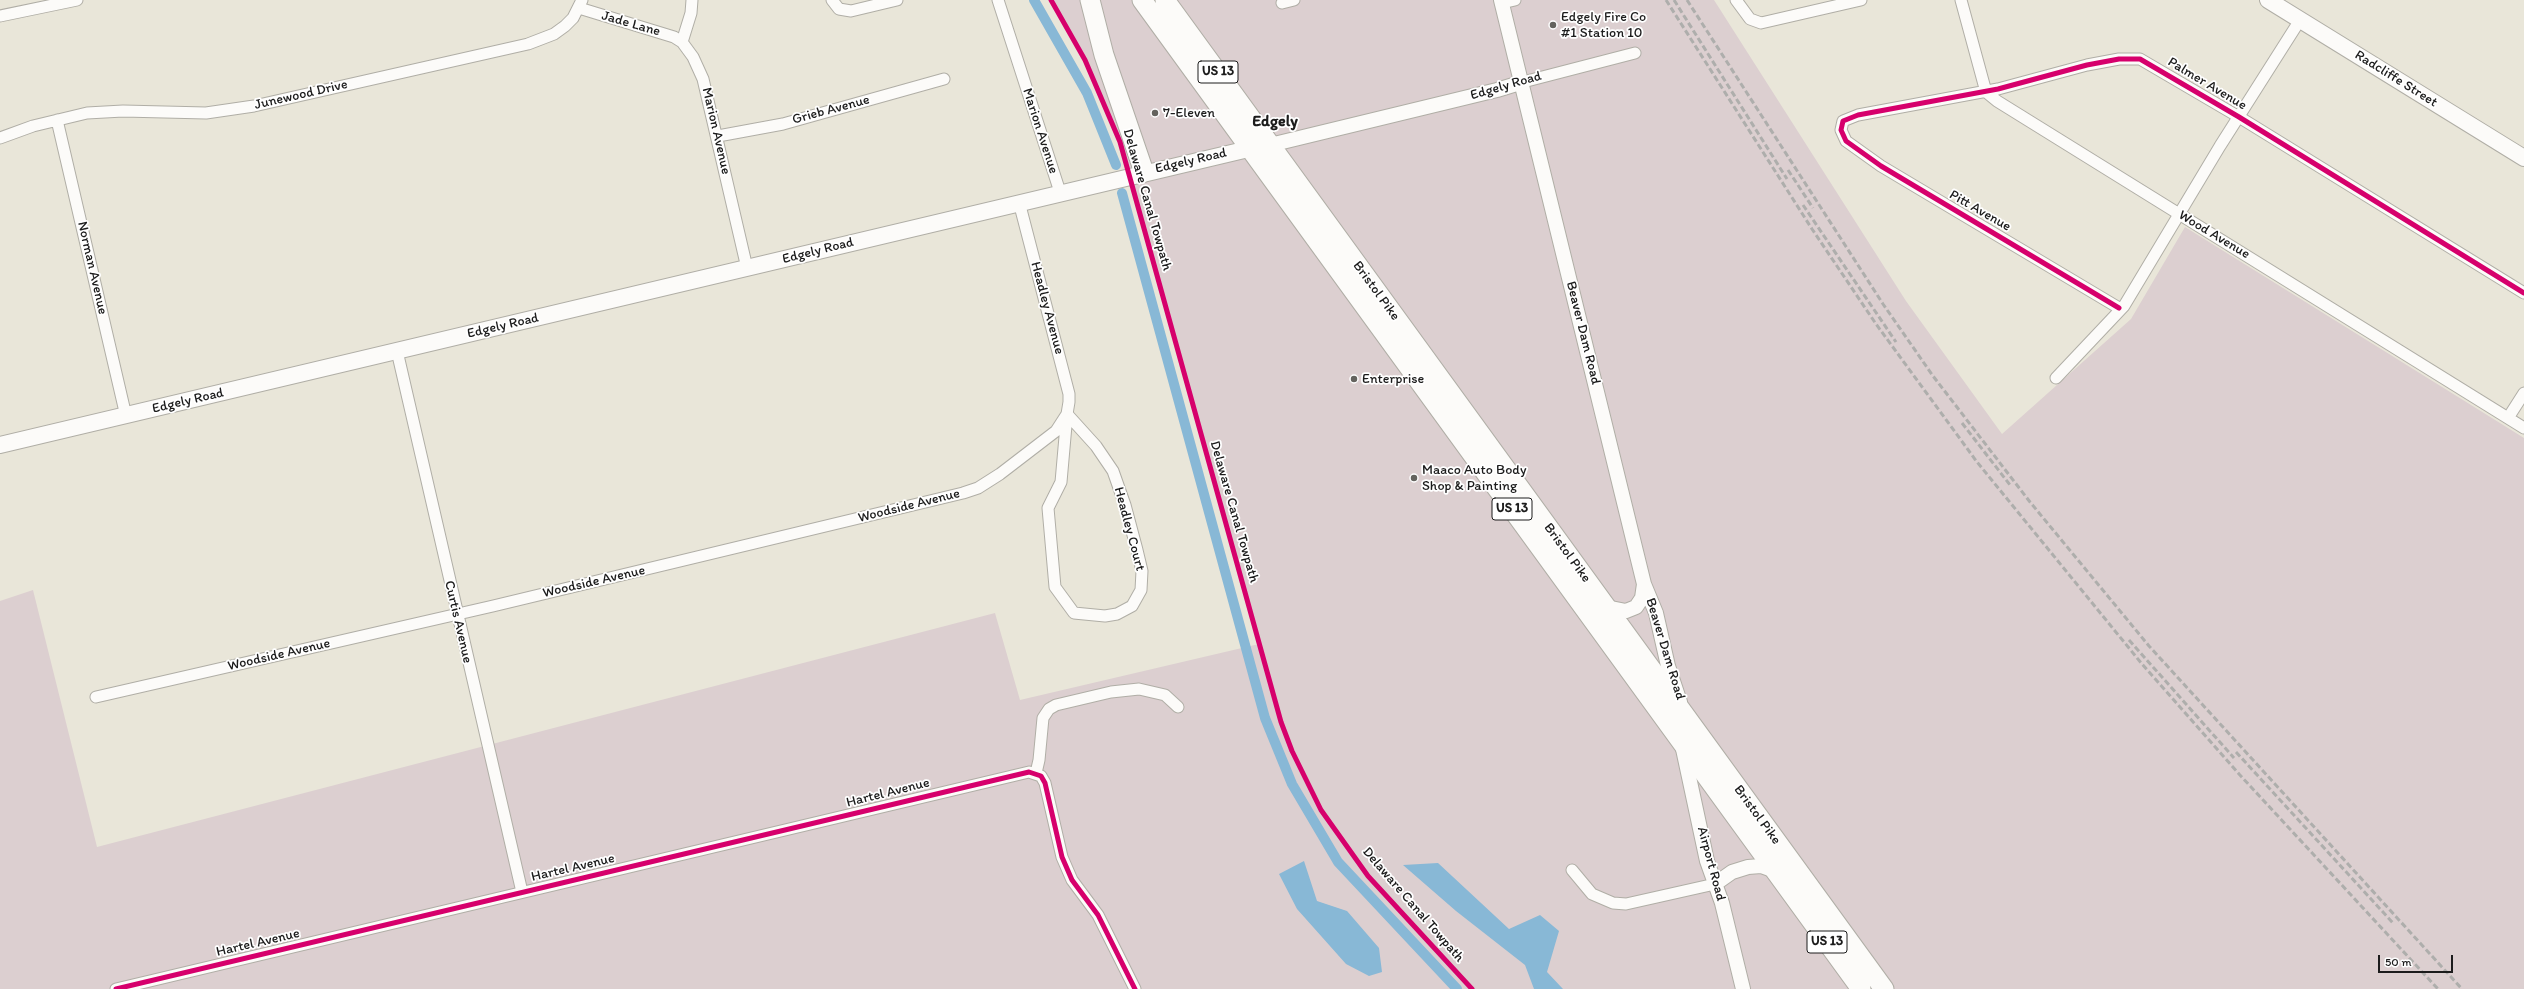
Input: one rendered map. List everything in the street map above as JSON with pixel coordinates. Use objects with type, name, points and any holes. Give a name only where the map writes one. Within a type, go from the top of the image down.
[{"type":"highway","points":[[1090,0],[1104,56],[1144,172]]},
{"type":"highway","name":"Bristol Pike","points":[[1142,0],[1861,989]]},
{"type":"highway","name":"Bristol Pike","points":[[1165,0],[1884,989]]},
{"type":"main road","name":"Radcliffe Street","points":[[2268,0],[2524,158]]},
{"type":"main road","name":"Edgely Road","points":[[0,445],[1249,147],[1270,145]]},
{"type":"street","points":[[0,16],[77,0]]},
{"type":"street","points":[[682,42],[691,13],[692,0]]},
{"type":"street","points":[[832,0],[839,9],[851,11],[897,0]]},
{"type":"street","name":"Marion Avenue","points":[[998,0],[1060,192]]},
{"type":"street","points":[[1282,3],[1294,0]]},
{"type":"street","points":[[1736,0],[1754,22],[1761,23],[1861,0]]},
{"type":"street","points":[[1961,0],[1986,92]]},
{"type":"street","name":"Beaver Dam Road","points":[[1506,1],[1523,82],[1644,584],[1656,613],[1672,680],[1685,715]]},
{"type":"street","name":"Jade Lane","points":[[580,4],[674,37],[682,42]]},
{"type":"street","name":"Junewood Drive","points":[[0,138],[57,120],[109,111],[206,113],[254,106],[528,44],[554,34],[565,26],[580,4]]},
{"type":"street","points":[[2056,378],[2119,308],[2124,306],[2179,214],[2300,20]]},
{"type":"street","name":"Marion Avenue","points":[[682,42],[693,57],[703,79],[718,136],[747,268]]},
{"type":"street","name":"Edgely Road","points":[[1270,145],[1497,90],[1635,53]]},
{"type":"street","name":"Palmer Avenue","points":[[1841,125],[1847,118],[1858,115],[1986,92],[2119,59],[2134,59],[2153,65],[2524,293]]},
{"type":"street","name":"Grieb Avenue","points":[[718,136],[783,124],[944,79]]},
{"type":"street","name":"Wood Avenue","points":[[1986,92],[1997,101],[2524,428]]},
{"type":"street","name":"Norman Avenue","points":[[57,120],[126,416]]},
{"type":"street","name":"Pitt Avenue","points":[[1841,125],[1841,130],[1846,141],[1881,166],[2119,308]]},
{"type":"street","name":"Headley Avenue","points":[[1019,202],[1069,394],[1066,414]]},
{"type":"street","name":"Curtis Avenue","points":[[396,351],[456,614],[522,892]]},
{"type":"street","points":[[2508,418],[2524,393]]},
{"type":"street","name":"Headley Court","points":[[1066,414],[1096,446],[1113,471],[1125,505],[1137,550],[1142,571],[1141,590],[1132,606],[1117,614],[1105,616],[1074,613],[1055,587],[1048,508],[1061,482],[1066,414]]},
{"type":"street","name":"Woodside Avenue","points":[[96,697],[456,614],[963,493],[978,488],[1000,474],[1056,431],[1066,414]]},
{"type":"street","name":"Beaver Dam Road","points":[[1606,607],[1626,611],[1636,607],[1642,598],[1644,584]]},
{"type":"street","points":[[1135,989],[1098,916],[1072,880],[1062,857],[1045,783],[1036,773],[1040,760],[1043,718],[1049,709],[1056,704],[1111,692],[1139,689],[1165,695],[1178,707]]},
{"type":"street","name":"Airport Road","points":[[1679,739],[1687,762],[1707,861],[1715,884],[1743,989]]},
{"type":"street","name":"Hartel Avenue","points":[[116,989],[970,785],[1026,772],[1036,773]]},
{"type":"street","points":[[1572,870],[1592,894],[1613,903],[1626,904],[1715,884],[1732,872],[1748,867],[1761,866],[1775,871]]},
{"type":"shaded area","points":[[1051,0],[1714,0],[1906,301],[2002,434],[2131,319],[2185,227],[2524,438],[2524,989],[0,989],[0,601],[33,590],[97,847],[995,613],[1020,700],[1259,644],[1125,158],[1104,103],[1085,60]]},
{"type":"water","points":[[1304,861],[1317,901],[1347,911],[1379,948],[1382,972],[1369,976],[1346,964],[1297,909],[1279,874]]},
{"type":"water","points":[[1438,863],[1509,929],[1540,915],[1559,931],[1547,972],[1563,989],[1534,989],[1525,965],[1456,911],[1403,865]]},
{"type":"waterway","points":[[1034,0],[1087,93],[1116,165]]},
{"type":"waterway","points":[[1122,193],[1265,718],[1292,784],[1338,862],[1457,989]]},
{"type":"railway","points":[[1666,0],[1812,229],[1876,324],[1977,462],[2142,664],[2239,774],[2438,989]]},
{"type":"railway","points":[[1674,0],[1787,179]]},
{"type":"railway","points":[[1687,0],[1883,304],[1933,376],[2030,502],[2149,646],[2462,989]]},
{"type":"railway","points":[[1788,170],[1813,208]]},
{"type":"railway","points":[[1803,205],[1896,342]]},
{"type":"railway","points":[[1962,423],[2010,485]]},
{"type":"railway","points":[[2129,640],[2234,758]]},
{"type":"railway","points":[[2236,752],[2393,923]]},
{"type":"cycle path","name":"Delaware Canal Towpath","points":[[1051,0],[1085,60],[1120,142],[1281,722],[1292,751],[1321,810],[1368,876],[1472,989]]},
{"type":"cycle path","points":[[2119,308],[1881,166],[1846,141],[1841,130],[1843,121],[1858,115],[1998,89],[2087,65],[2119,59],[2140,59],[2239,117],[2524,293]]},
{"type":"cycle path","points":[[116,989],[1029,772],[1041,776],[1045,783],[1062,857],[1072,880],[1098,915],[1135,989]]},
{"type":"place","name":"Edgely Fire Co #1 Station 10","points":[[1553,25]]},
{"type":"place","name":"7-Eleven","points":[[1155,113]]},
{"type":"place","name":"Enterprise","points":[[1354,379]]},
{"type":"place","name":"Maaco Auto Body Shop & Painting","points":[[1414,478]]},
{"type":"district","name":"Edgely","points":[[1275,122]]}]
